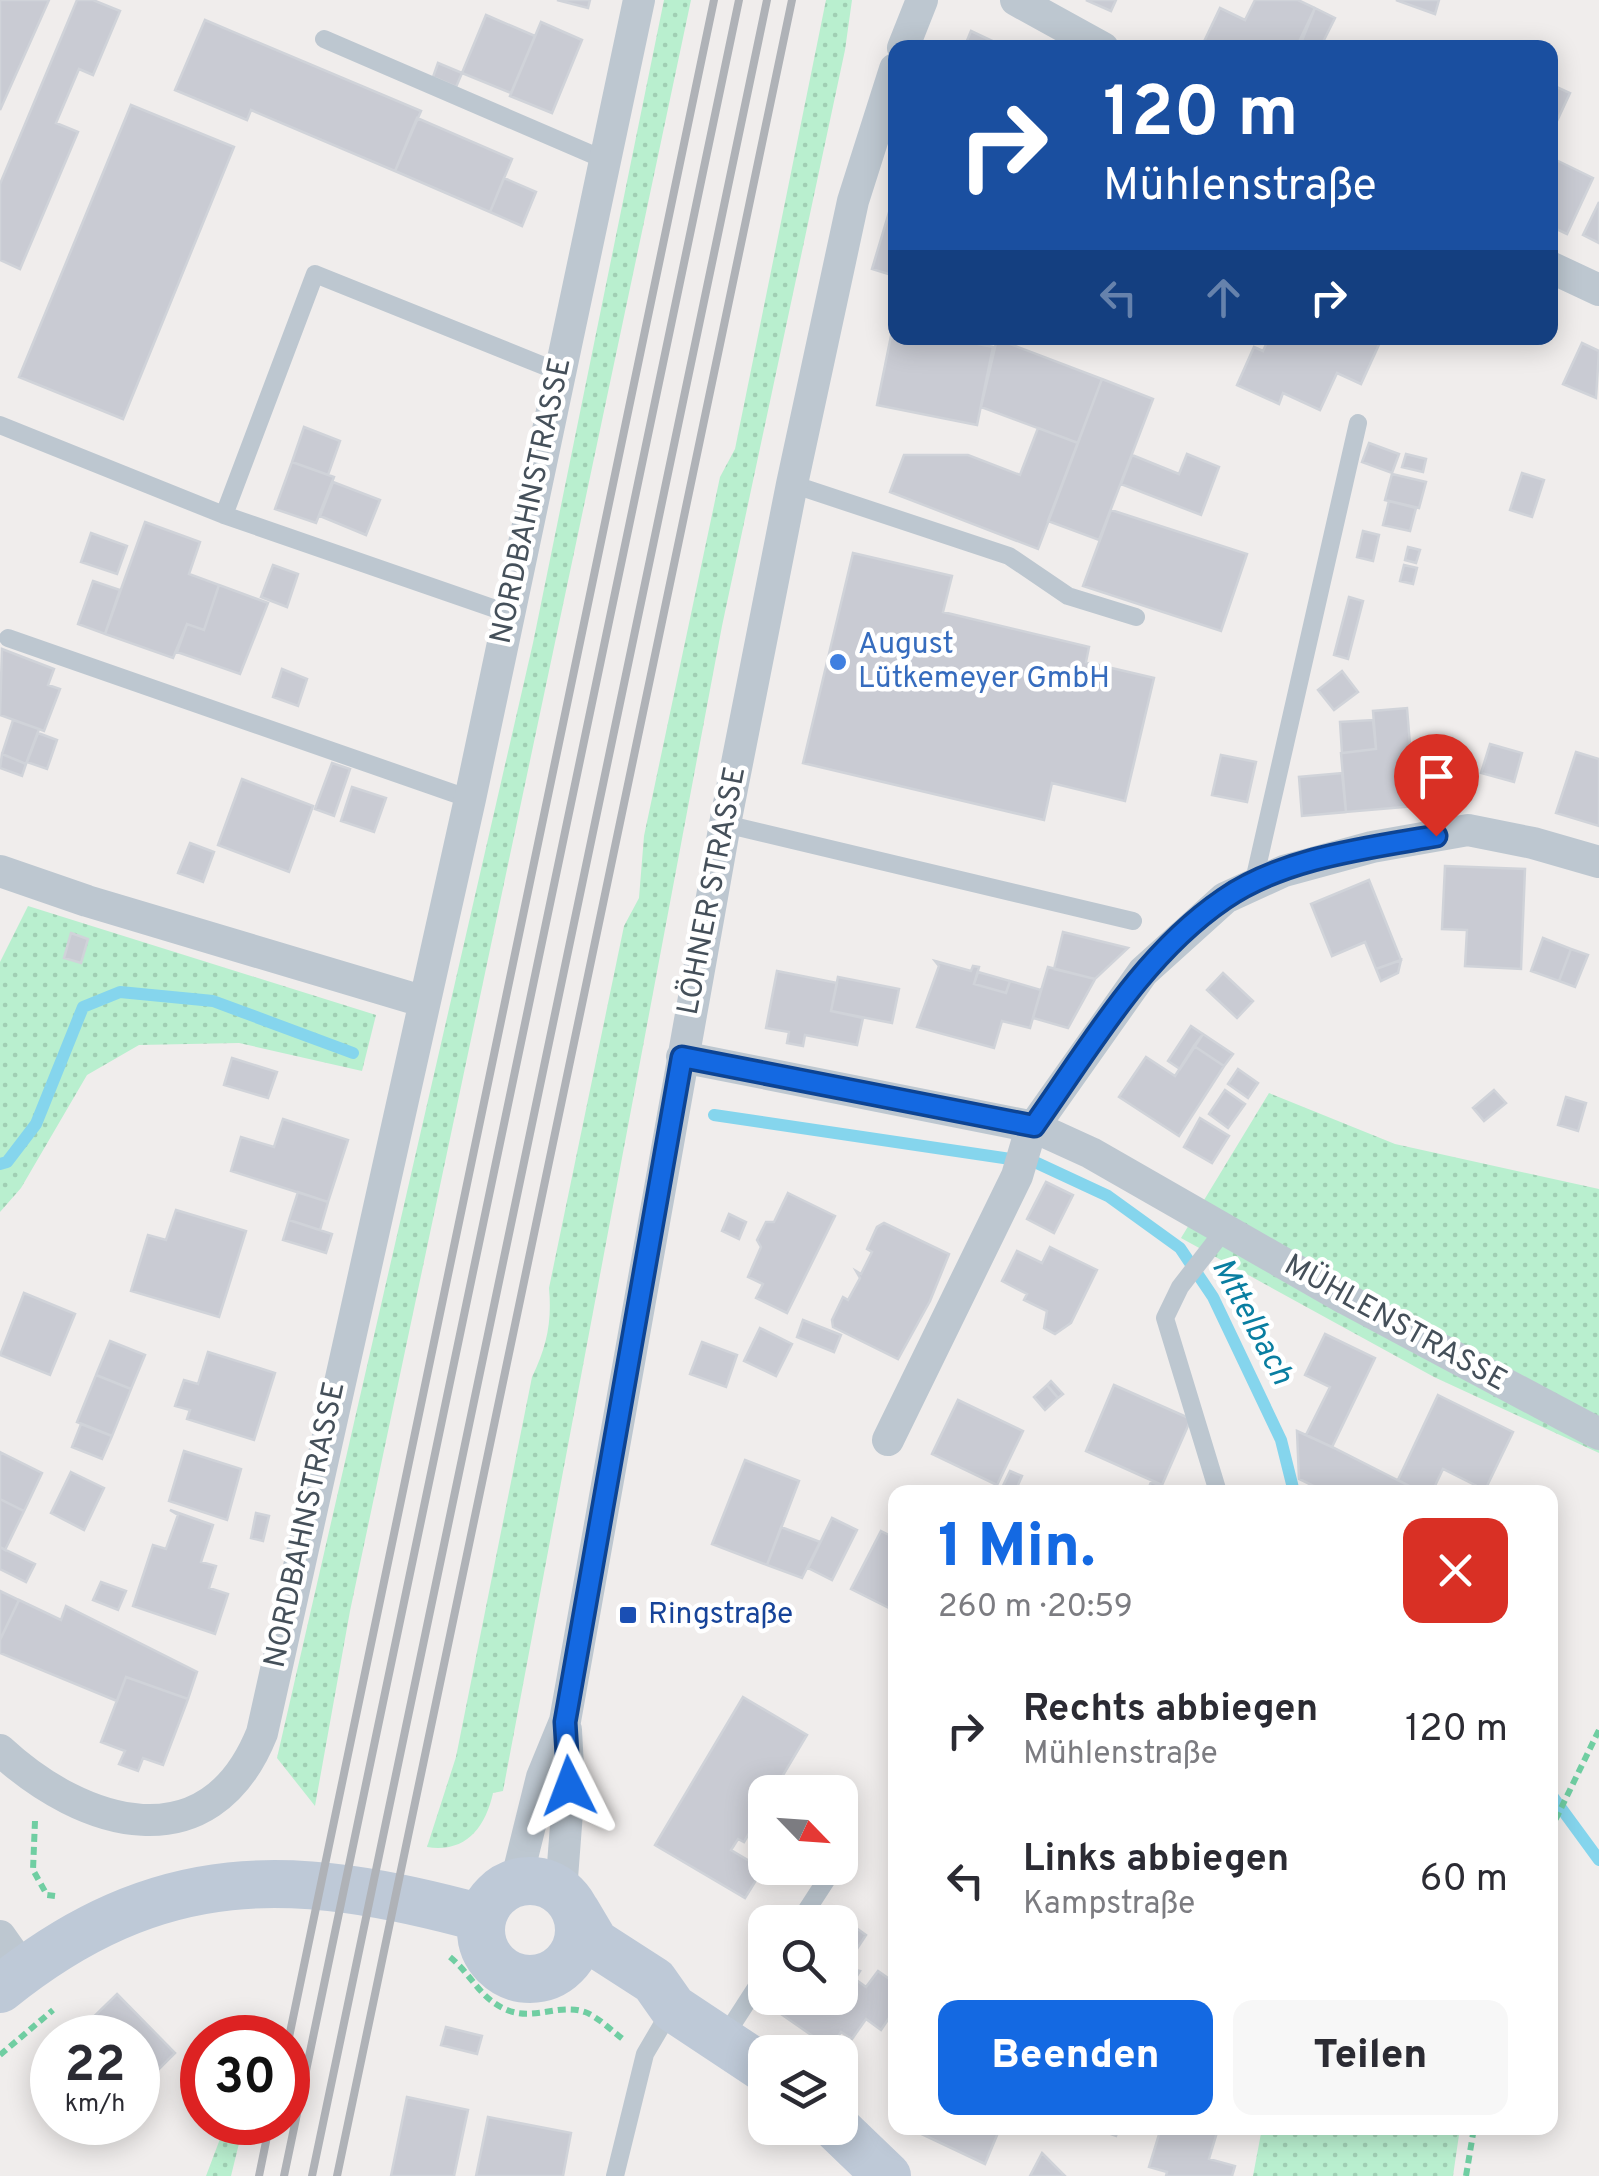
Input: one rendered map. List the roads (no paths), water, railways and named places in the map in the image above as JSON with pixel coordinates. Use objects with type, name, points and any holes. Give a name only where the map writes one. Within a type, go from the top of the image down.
[{"type":"street","name":"NORDBAHNSTRASSE","points":[[5,1766],[65,1800],[112,1818],[168,1820],[204,1804],[252,1756],[262,1733],[470,799],[639,0]]},
{"type":"street","points":[[906,40],[922,0]]},
{"type":"street","points":[[1016,0],[1088,40]]},
{"type":"street","name":"LÖHNER STRASSE","points":[[551,1895],[542,1777],[565,1722],[724,824],[792,484],[853,201],[888,91]]},
{"type":"street","points":[[1558,271],[1599,290]]},
{"type":"street","points":[[888,1440],[1017,1176],[1032,1129],[1143,972],[1225,898],[1284,871],[1372,848],[1468,830],[1533,842],[1599,862]]},
{"type":"street","points":[[0,871],[87,902],[422,1001]]},
{"type":"street","name":"MÜHLENSTRASSE","points":[[682,1057],[1032,1129],[1091,1153],[1218,1239],[1599,1434]]},
{"type":"street","name":"LÖHNER STRASSE","points":[[551,1895],[569,1786],[565,1722]]},
{"type":"street","points":[[8,1965],[164,1897],[241,1884],[285,1882],[364,1890],[481,1918]]},
{"type":"street","points":[[551,1895],[489,1900],[481,1918],[480,1935],[494,1965],[508,1975],[579,1977],[637,2004],[673,2008]]},
{"type":"street","points":[[541,1978],[557,1972],[577,1944],[551,1895]]},
{"type":"street","points":[[551,1895],[595,1943],[654,1980],[673,2008],[748,2057]]},
{"type":"street","points":[[855,2145],[887,2176]]},
{"type":"lane","points":[[324,40],[605,160]]},
{"type":"lane","points":[[224,514],[315,274],[560,372]]},
{"type":"lane","points":[[1253,885],[1358,422]]},
{"type":"lane","points":[[0,424],[224,514],[507,613]]},
{"type":"lane","points":[[792,484],[1009,556],[1068,596],[1136,617]]},
{"type":"lane","points":[[8,638],[470,799]]},
{"type":"lane","points":[[724,824],[1132,921]]},
{"type":"lane","points":[[1216,1485],[1165,1318],[1180,1287],[1218,1239]]},
{"type":"lane","points":[[723,2039],[748,2000]]},
{"type":"lane","points":[[616,2176],[645,2054],[673,2008]]},
{"type":"waterway","points":[[0,1164],[7,1162],[36,1124],[83,1007],[120,992],[213,1001],[353,1053]]},
{"type":"waterway","name":"Mttelbach","points":[[714,1115],[1037,1163],[1108,1196],[1180,1248],[1213,1297],[1281,1440],[1292,1485]]},
{"type":"waterway","name":"Mttelbach","points":[[1558,1804],[1599,1860]]},
{"type":"railway","points":[[294,2015],[714,0]]},
{"type":"railway","points":[[284,2176],[739,0]]},
{"type":"railway","points":[[312,2176],[767,0]]},
{"type":"railway","points":[[337,2176],[792,0]]},
{"type":"railway","points":[[259,2176],[265,2145]]},
{"type":"place","name":"August Lütkemeyer GmbH","points":[[838,662]]},
{"type":"place","name":"Ringstraße","points":[[628,1615]]}]
